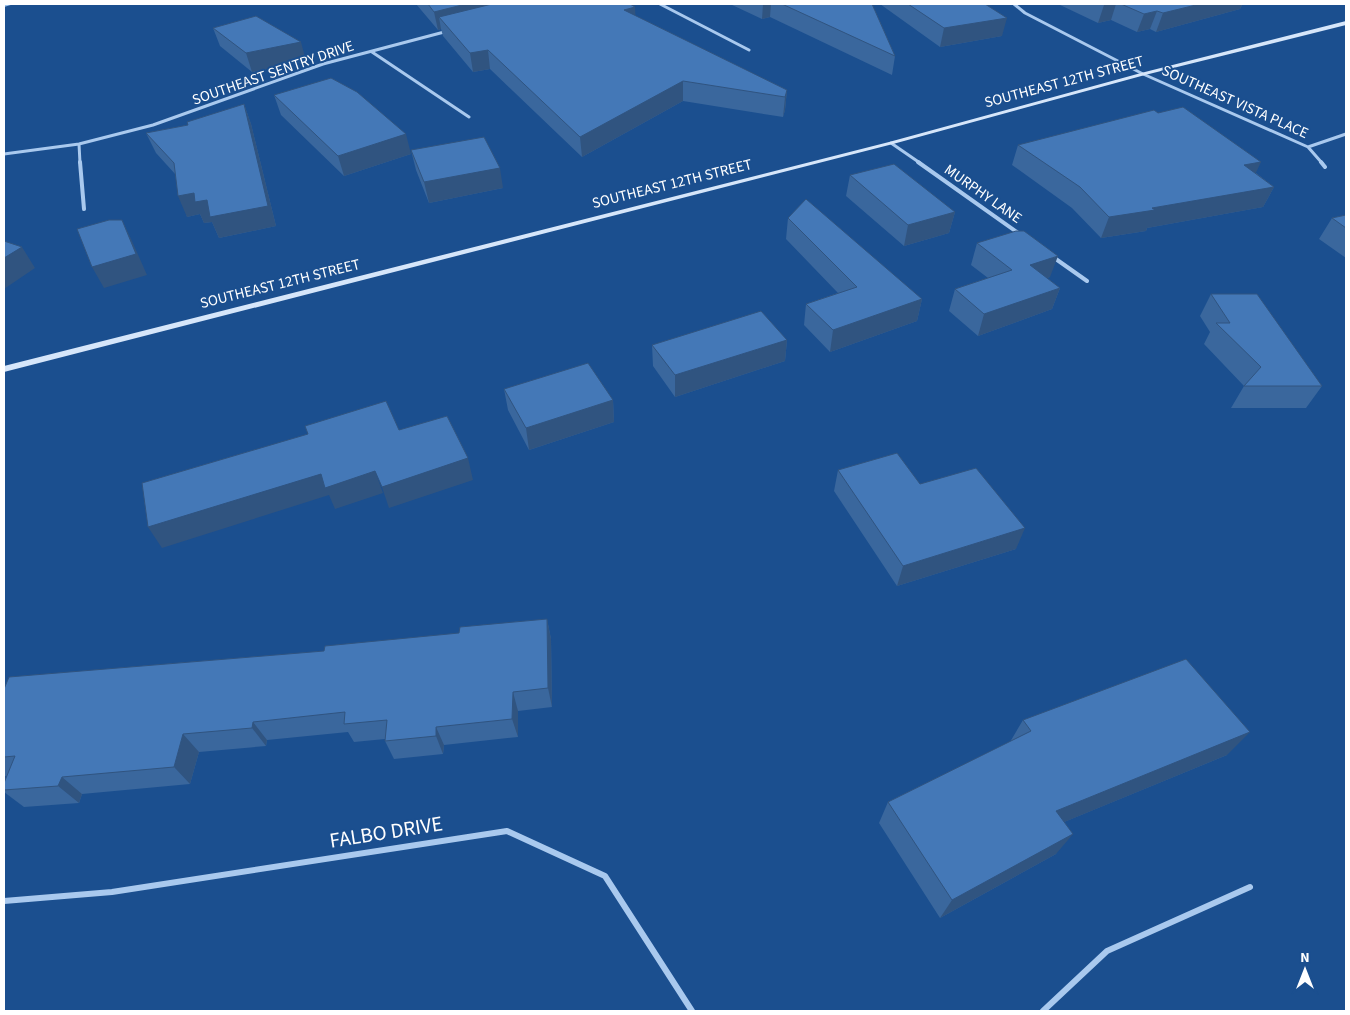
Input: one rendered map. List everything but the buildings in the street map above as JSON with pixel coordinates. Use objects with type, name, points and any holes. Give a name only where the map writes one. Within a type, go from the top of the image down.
[{"type":"main road","name":"SOUTHEAST 12TH STREET","points":[[4,369],[891,142],[1143,74],[1346,23]]},
{"type":"street","points":[[660,4],[749,50]]},
{"type":"street","name":"SOUTHEAST VISTA PLACE","points":[[1014,4],[1025,12],[1143,74],[1308,147],[1346,134]]},
{"type":"street","name":"SOUTHEAST SENTRY DRIVE","points":[[4,154],[79,144],[153,125],[323,64],[455,29]]},
{"type":"street","points":[[372,52],[469,117]]},
{"type":"street","name":"MURPHY LANE","points":[[891,142],[1024,237]]},
{"type":"street","points":[[79,144],[84,209]]},
{"type":"street","points":[[1308,147],[1325,167]]},
{"type":"street","points":[[1048,254],[1087,281]]},
{"type":"street","name":"FALBO DRIVE","points":[[4,901],[112,892],[507,831],[604,876],[692,1011]]},
{"type":"street","points":[[1043,1011],[1107,951],[1250,887]]},
{"type":"waterway","points":[[4,5],[11,4]]}]
